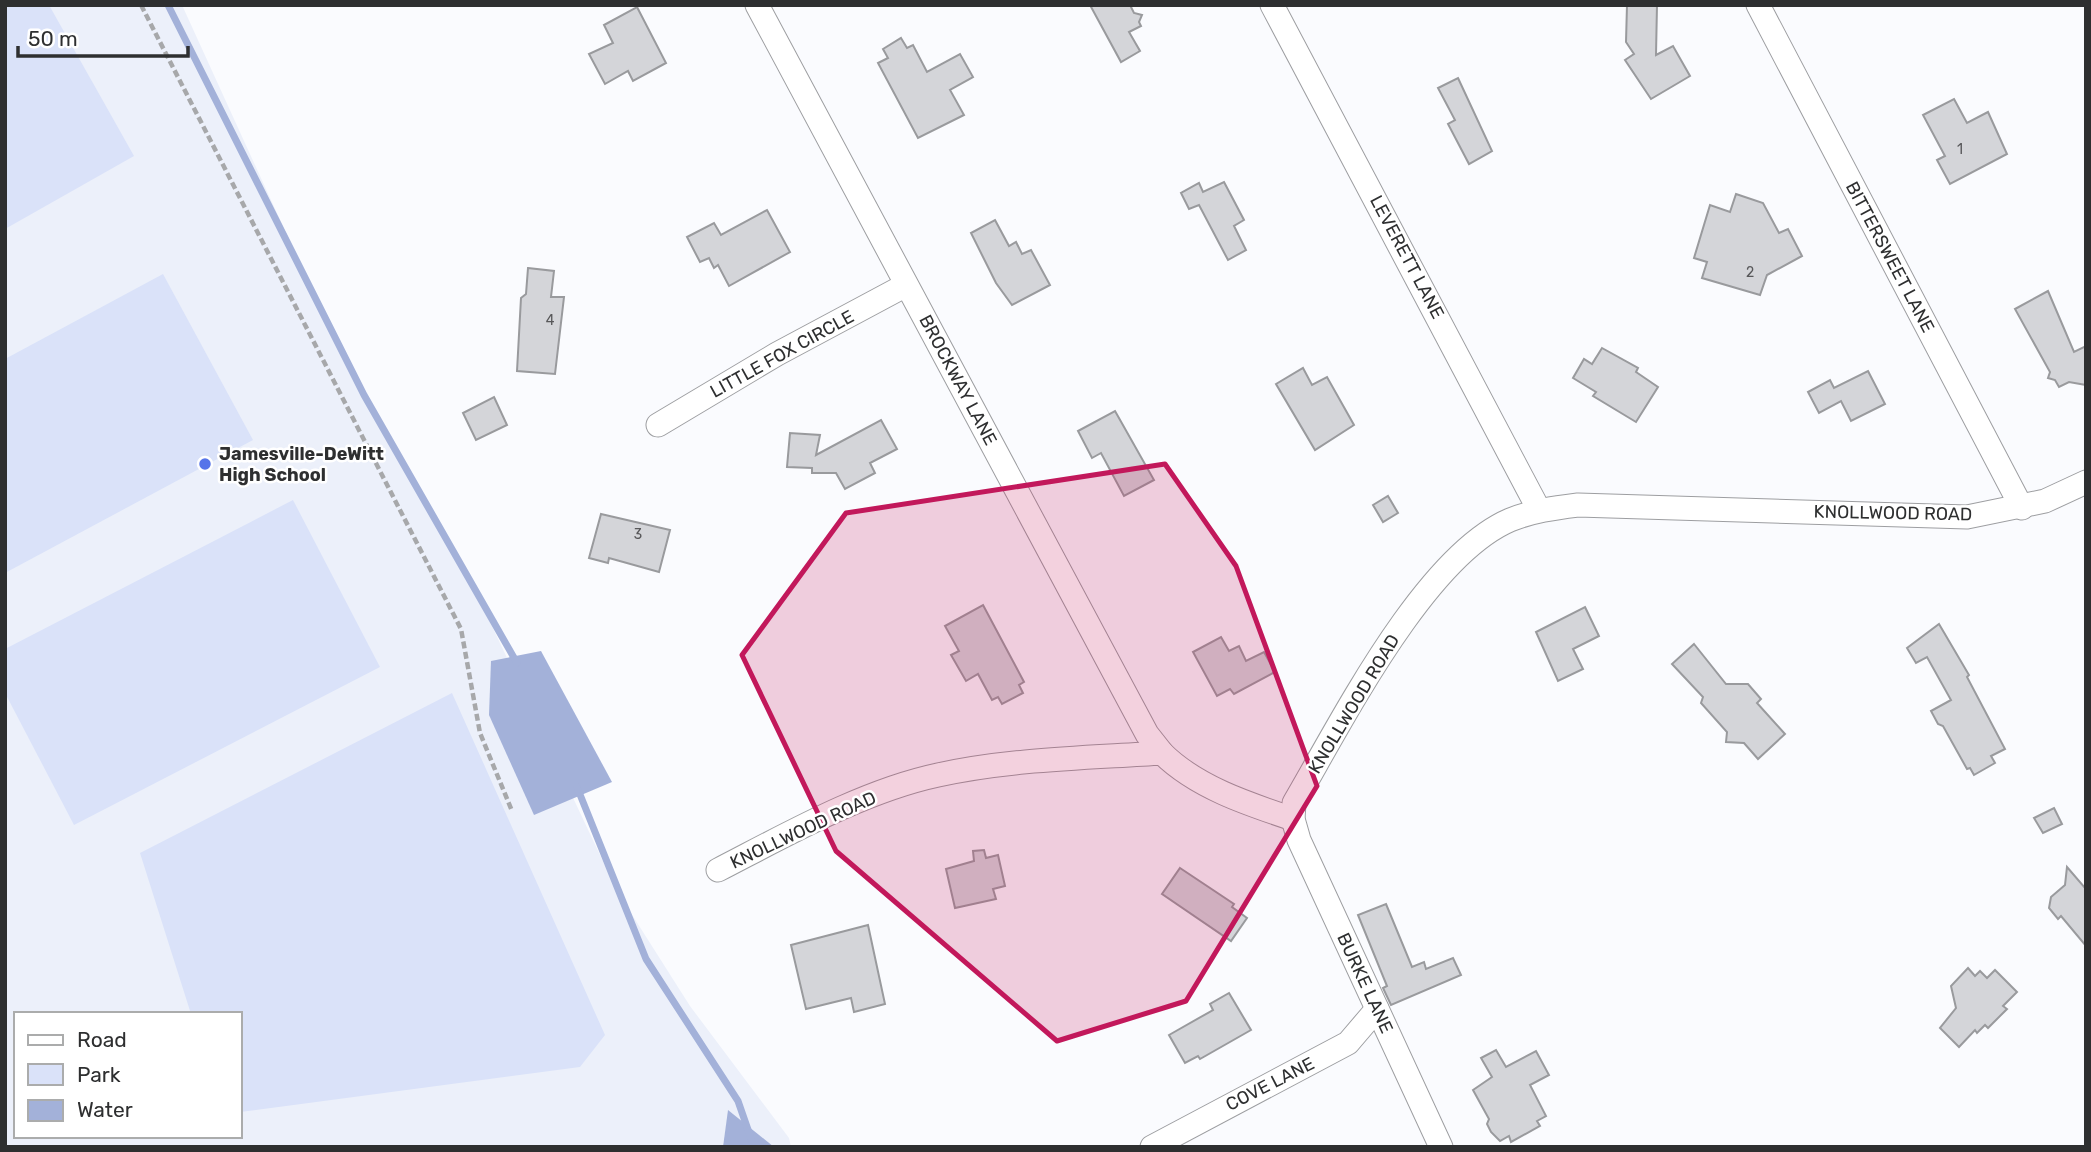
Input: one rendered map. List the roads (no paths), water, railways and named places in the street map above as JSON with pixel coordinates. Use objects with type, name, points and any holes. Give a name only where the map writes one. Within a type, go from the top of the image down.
[{"type":"street","name":"BROCKWAY LANE","points":[[757,5],[1147,734],[1162,753]]},
{"type":"street","name":"LEVERETT LANE","points":[[1272,5],[1539,510]]},
{"type":"street","name":"BITTERSWEET LANE","points":[[1758,5],[2022,508]]},
{"type":"street","name":"LITTLE FOX CIRCLE","points":[[658,425],[777,354],[906,285]]},
{"type":"street","name":"KNOLLWOOD ROAD","points":[[1293,818],[1294,803],[1387,645],[1453,562],[1471,544],[1508,521],[1539,510],[1578,505],[1967,517],[2045,502],[2086,482]]},
{"type":"street","name":"KNOLLWOOD ROAD","points":[[718,870],[798,829],[901,785],[939,775],[1032,761],[1162,753]]},
{"type":"street","points":[[1162,753],[1172,764],[1241,802],[1293,818]]},
{"type":"street","name":"BURKE LANE","points":[[1293,818],[1299,840],[1441,1147]]},
{"type":"street","name":"COVE LANE","points":[[1152,1147],[1348,1043],[1377,1009]]},
{"type":"water","points":[[541,651],[612,782],[534,815],[489,715],[491,661]]},
{"type":"water","points":[[728,1110],[774,1147],[723,1147]]},
{"type":"waterway","points":[[168,5],[364,395],[517,663]]},
{"type":"waterway","points":[[577,787],[646,959],[738,1101],[754,1147]]},
{"type":"place","name":"Jamesville-DeWitt High School","points":[[205,464]]}]
